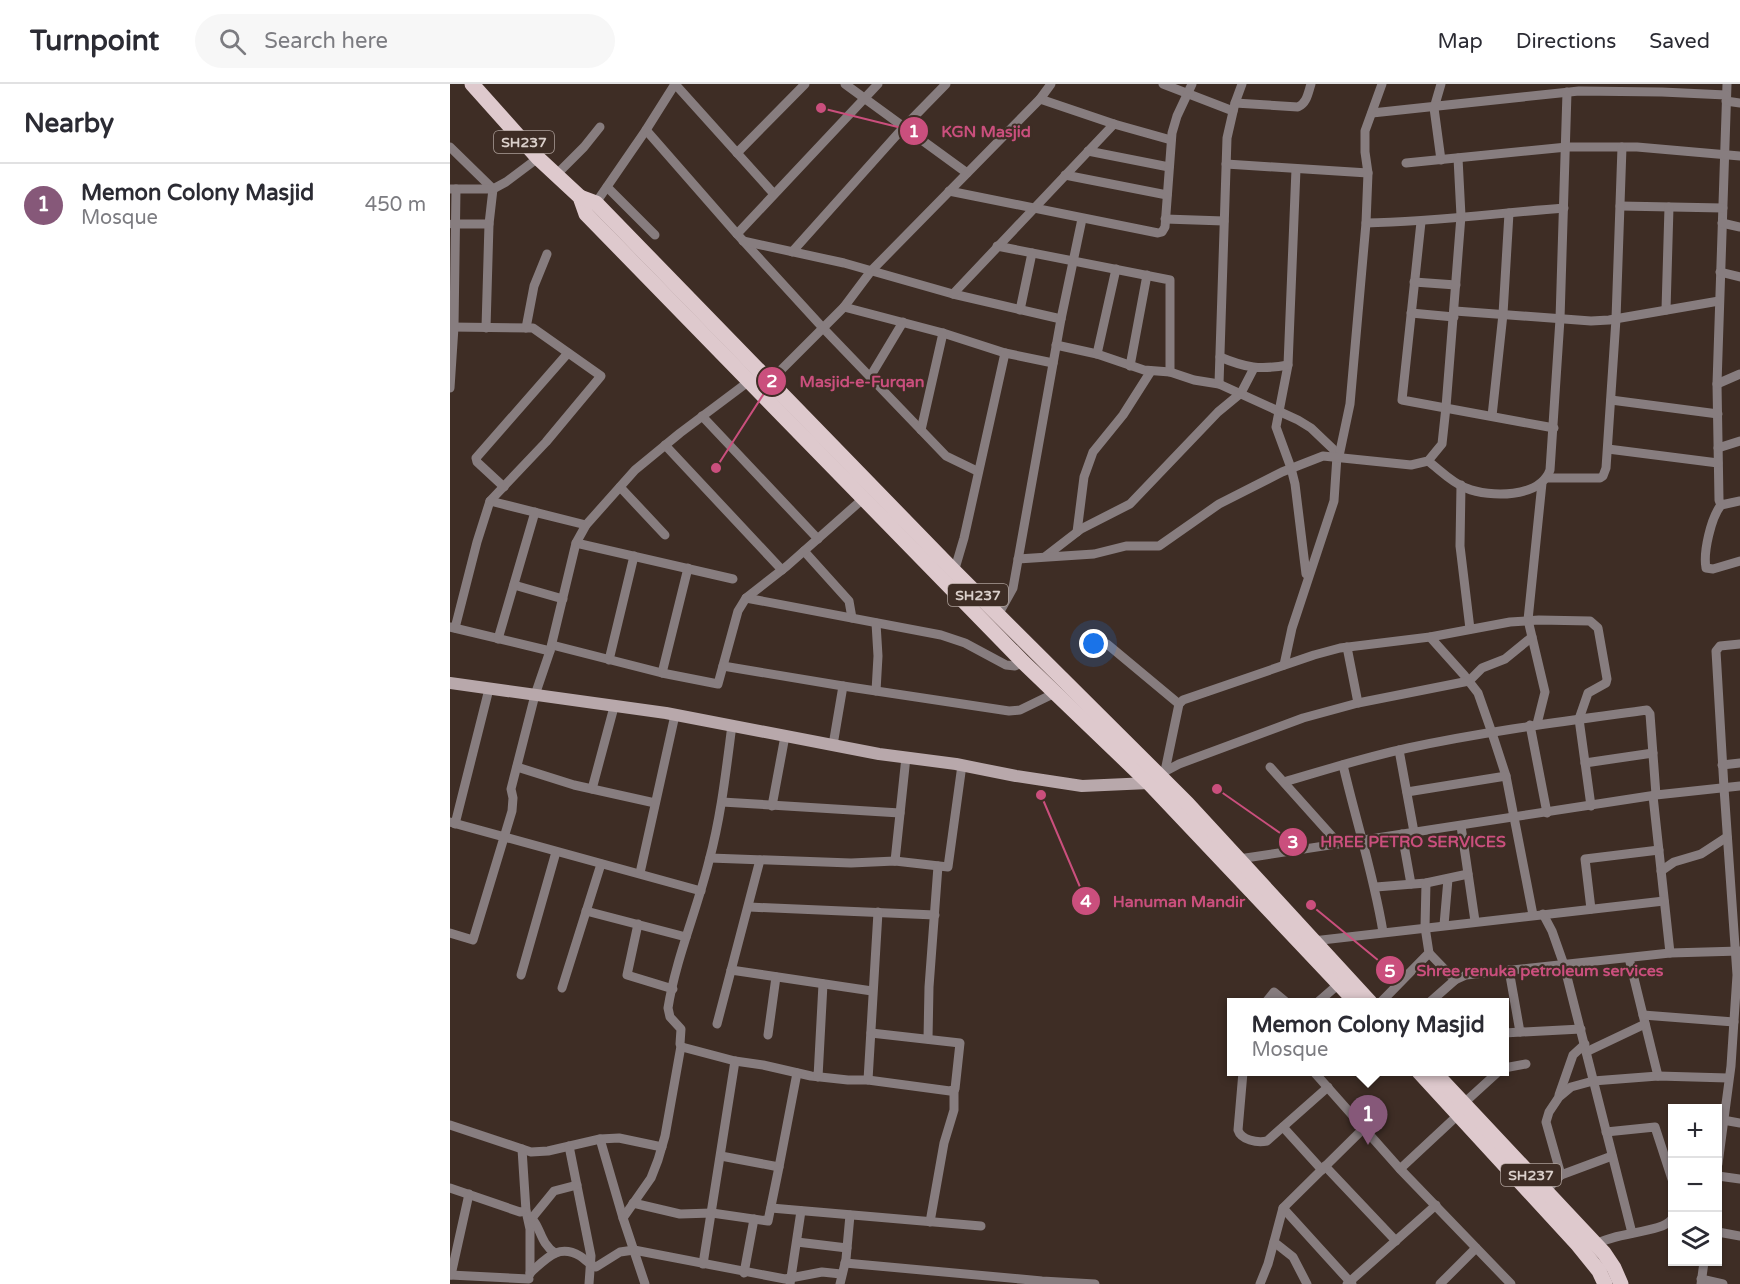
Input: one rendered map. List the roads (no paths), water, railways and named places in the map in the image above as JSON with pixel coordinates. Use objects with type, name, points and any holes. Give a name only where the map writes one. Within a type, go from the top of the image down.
[{"type":"main road","name":"SH237","points":[[472,84],[538,158],[591,208],[949,577],[1023,662],[1054,693],[1158,776],[1343,980],[1365,998]]},
{"type":"main road","name":"SH237","points":[[949,577],[998,615],[1239,859],[1313,940],[1354,998]]},
{"type":"main road","name":"SH237","points":[[1425,1076],[1546,1191],[1614,1268],[1614,1281]]},
{"type":"main road","name":"SH237","points":[[1438,1076],[1461,1109],[1578,1245],[1614,1281]]},
{"type":"street","points":[[591,208],[607,188],[675,84],[774,194]]},
{"type":"street","points":[[737,153],[805,84]]},
{"type":"street","points":[[845,84],[967,172]]},
{"type":"street","points":[[740,238],[774,194],[878,84]]},
{"type":"street","points":[[792,252],[903,128],[946,84]]},
{"type":"street","points":[[450,933],[473,940],[512,811],[511,789],[535,695],[551,648],[576,543],[586,525],[635,470],[665,445],[702,416],[760,381],[823,328],[844,307],[871,271],[1040,99],[1052,84]]},
{"type":"street","points":[[1163,84],[1190,89],[1234,107],[1302,105],[1311,84]]},
{"type":"street","points":[[1219,384],[1227,138],[1242,84]]},
{"type":"street","points":[[1284,666],[1292,628],[1334,501],[1338,456],[1350,404],[1366,223],[1368,173],[1365,131],[1382,84]]},
{"type":"street","points":[[1441,84],[1434,108],[1441,160]]},
{"type":"street","points":[[1531,96],[1532,84]]},
{"type":"street","points":[[1721,506],[1718,463],[1719,300],[1727,84]]},
{"type":"street","points":[[1372,113],[1567,92],[1662,88],[1726,98],[1740,103]]},
{"type":"street","points":[[949,191],[1082,219],[1158,233],[1164,231],[1171,140],[1177,116],[1190,89]]},
{"type":"street","points":[[1546,813],[1534,725],[1545,692],[1528,620],[1545,481],[1552,462],[1567,147],[1567,92]]},
{"type":"street","points":[[1040,99],[1171,140]]},
{"type":"street","points":[[953,294],[1114,124]]},
{"type":"street","points":[[556,175],[600,127]]},
{"type":"street","points":[[646,130],[740,238],[946,456],[977,471]]},
{"type":"street","points":[[450,147],[493,189]]},
{"type":"street","points":[[1406,163],[1567,147],[1659,148],[1740,156]]},
{"type":"street","points":[[1428,461],[1461,485],[1479,492],[1494,493],[1524,490],[1545,481],[1600,478],[1605,472],[1616,320],[1622,147]]},
{"type":"street","points":[[1088,151],[1169,167]]},
{"type":"street","points":[[450,388],[453,189],[493,189],[538,158]]},
{"type":"street","points":[[1018,559],[1094,554],[1126,546],[1159,546],[1218,504],[1291,468],[1323,456],[1411,465],[1428,461],[1442,444],[1446,407],[1461,216],[1458,158]]},
{"type":"street","points":[[1226,164],[1368,173]]},
{"type":"street","points":[[1296,169],[1288,365],[1277,432],[1291,468],[1298,503],[1307,579]]},
{"type":"street","points":[[1065,175],[1167,195]]},
{"type":"street","points":[[607,188],[655,235]]},
{"type":"street","points":[[486,328],[489,224],[493,189]]},
{"type":"street","points":[[1620,206],[1723,208]]},
{"type":"street","points":[[1666,310],[1669,207]]},
{"type":"street","points":[[1366,223],[1421,222],[1461,216],[1564,208]]},
{"type":"street","points":[[1492,416],[1503,314],[1509,213]]},
{"type":"street","points":[[998,615],[1011,596],[1056,345],[1082,219]]},
{"type":"street","points":[[1165,219],[1224,220]]},
{"type":"street","points":[[1421,222],[1402,400],[1554,428]]},
{"type":"street","points":[[453,224],[489,224]]},
{"type":"street","points":[[1722,224],[1740,227]]},
{"type":"street","points":[[740,238],[953,294],[1061,319]]},
{"type":"street","points":[[997,246],[1168,279],[1171,283],[1170,372]]},
{"type":"street","points":[[1020,310],[1032,253]]},
{"type":"street","points":[[526,328],[534,286],[547,254]]},
{"type":"street","points":[[1097,354],[1116,269]]},
{"type":"street","points":[[1720,272],[1740,277]]},
{"type":"street","points":[[1130,366],[1147,275]]},
{"type":"street","points":[[1414,282],[1456,285]]},
{"type":"street","points":[[1411,313],[1503,314],[1591,321],[1616,320],[1719,300]]},
{"type":"street","points":[[844,307],[943,333],[1005,353],[1053,363]]},
{"type":"street","points":[[870,377],[903,322]]},
{"type":"street","points":[[452,327],[533,328],[601,376],[546,442],[490,501],[453,628],[718,684],[738,611],[746,598],[782,570],[869,494]]},
{"type":"street","points":[[921,430],[943,333]]},
{"type":"street","points":[[1056,345],[1097,354],[1130,366],[1151,371],[1170,372],[1194,380],[1219,384],[1279,410],[1311,428],[1334,449],[1338,456]]},
{"type":"street","points":[[504,487],[477,462],[476,458],[568,353]]},
{"type":"street","points":[[949,577],[1005,353]]},
{"type":"street","points":[[1220,357],[1254,368],[1288,365]]},
{"type":"street","points":[[1046,556],[1077,532],[1130,504],[1218,412],[1241,393],[1254,368]]},
{"type":"street","points":[[1077,532],[1084,477],[1093,452],[1123,415],[1151,371]]},
{"type":"street","points":[[1718,384],[1740,374]]},
{"type":"street","points":[[1611,400],[1718,414]]},
{"type":"street","points":[[702,416],[818,539]]},
{"type":"street","points":[[1718,448],[1740,441]]},
{"type":"street","points":[[665,445],[782,570]]},
{"type":"street","points":[[1608,449],[1718,463]]},
{"type":"street","points":[[1461,485],[1460,546],[1470,629]]},
{"type":"street","points":[[620,487],[665,535]]},
{"type":"street","points":[[490,501],[586,525]]},
{"type":"street","points":[[1740,501],[1721,506],[1713,518],[1706,567],[1713,569],[1740,561]]},
{"type":"street","points":[[498,639],[535,512]]},
{"type":"street","points":[[576,543],[733,579]]},
{"type":"street","points":[[804,551],[849,601],[852,618]]},
{"type":"street","points":[[609,660],[633,556]]},
{"type":"street","points":[[662,673],[688,568]]},
{"type":"street","points":[[514,585],[562,599]]},
{"type":"street","points":[[746,598],[955,639],[1006,665],[1015,666],[1023,662]]},
{"type":"street","points":[[1158,776],[1179,704],[1183,700],[1327,651],[1430,637],[1528,620],[1590,621],[1598,628],[1607,682],[1587,693],[1579,719],[1591,806]]},
{"type":"street","points":[[876,623],[878,656],[876,691]]},
{"type":"street","points":[[1430,637],[1478,693],[1492,732],[1506,776],[1538,914],[1552,931],[1564,965],[1632,1233]]},
{"type":"street","points":[[450,683],[675,715],[906,758],[962,765],[1082,786],[1158,776],[1179,764],[1303,718],[1358,703],[1469,681],[1482,668],[1505,659],[1532,637]]},
{"type":"street","points":[[1107,644],[1179,704]]},
{"type":"street","points":[[1719,1158],[1728,1078],[1735,1066],[1734,1022],[1738,1008],[1738,951],[1727,837],[1716,651],[1720,646],[1740,644]]},
{"type":"street","points":[[1347,648],[1358,703]]},
{"type":"street","points":[[723,666],[1010,711],[1020,710],[1054,693]]},
{"type":"street","points":[[833,745],[843,686]]},
{"type":"street","points":[[489,689],[452,824],[701,891]]},
{"type":"street","points":[[592,789],[614,707]]},
{"type":"street","points":[[1284,782],[1399,750],[1534,725],[1647,710],[1650,714],[1659,850],[1670,953]]},
{"type":"street","points":[[640,873],[675,715]]},
{"type":"street","points":[[623,1218],[651,1178],[662,1147],[681,1046],[681,1029],[669,1017],[668,1012],[686,937],[710,858],[722,802],[732,725]]},
{"type":"street","points":[[772,806],[785,736]]},
{"type":"street","points":[[1399,750],[1414,832]]},
{"type":"street","points":[[1585,763],[1653,753]]},
{"type":"street","points":[[895,861],[906,758]]},
{"type":"street","points":[[1722,765],[1740,763]]},
{"type":"street","points":[[710,858],[851,863],[895,861],[948,867],[962,765]]},
{"type":"street","points":[[1342,765],[1361,840],[1376,887],[1383,932]]},
{"type":"street","points":[[517,767],[592,789],[655,803]]},
{"type":"street","points":[[1270,767],[1339,844]]},
{"type":"street","points":[[1407,792],[1506,776]]},
{"type":"street","points":[[1239,859],[1655,795],[1740,786]]},
{"type":"street","points":[[722,802],[900,813]]},
{"type":"street","points":[[1461,826],[1475,921]]},
{"type":"street","points":[[1402,834],[1410,884]]},
{"type":"street","points":[[1661,871],[1674,862],[1701,854],[1727,837]]},
{"type":"street","points":[[1591,909],[1585,859],[1659,850]]},
{"type":"street","points":[[521,975],[556,852]]},
{"type":"street","points":[[717,1024],[760,860]]},
{"type":"street","points":[[562,988],[602,864]]},
{"type":"street","points":[[928,1039],[929,987],[939,866]]},
{"type":"street","points":[[1376,887],[1426,883],[1468,874]]},
{"type":"street","points":[[1444,925],[1448,879]]},
{"type":"street","points":[[1426,883],[1425,927],[1428,952],[1455,980]]},
{"type":"street","points":[[1313,940],[1664,901]]},
{"type":"street","points":[[749,907],[935,915]]},
{"type":"street","points":[[586,911],[686,937]]},
{"type":"street","points":[[868,1080],[878,912]]},
{"type":"street","points":[[638,924],[627,975],[673,989]]},
{"type":"street","points":[[1435,998],[1455,980],[1466,975],[1670,953],[1738,951]]},
{"type":"street","points":[[1385,998],[1428,952]]},
{"type":"street","points":[[1629,958],[1658,1076]]},
{"type":"street","points":[[731,970],[872,991]]},
{"type":"street","points":[[1509,970],[1520,1032]]},
{"type":"street","points":[[768,1035],[776,977]]},
{"type":"street","points":[[1323,998],[1343,980]]},
{"type":"street","points":[[818,1077],[823,984]]},
{"type":"street","points":[[1269,998],[1274,992],[1281,998]]},
{"type":"street","points":[[1561,1175],[1546,1122],[1549,1112],[1559,1097],[1573,1055],[1644,1020],[1734,1022]]},
{"type":"street","points":[[1509,1033],[1581,1029]]},
{"type":"street","points":[[871,1033],[960,1043],[954,1110],[944,1143],[930,1222]]},
{"type":"street","points":[[681,1046],[735,1061],[818,1077],[954,1090]]},
{"type":"street","points":[[703,1264],[735,1061]]},
{"type":"street","points":[[1509,1067],[1526,1064]]},
{"type":"street","points":[[633,1203],[680,1214],[712,1213],[768,1221],[797,1073]]},
{"type":"street","points":[[1243,1076],[1239,1134],[1263,1142],[1328,1087]]},
{"type":"street","points":[[1318,1076],[1400,1169],[1511,1284]]},
{"type":"street","points":[[1400,1169],[1493,1076]]},
{"type":"street","points":[[1559,1097],[1571,1087],[1593,1081],[1658,1076],[1728,1078]]},
{"type":"street","points":[[1723,1120],[1740,1123]]},
{"type":"street","points":[[450,1125],[522,1149],[539,1152],[600,1139],[619,1138],[662,1147]]},
{"type":"street","points":[[1283,1127],[1396,1241]]},
{"type":"street","points":[[1260,1284],[1268,1264],[1283,1208],[1365,1127]]},
{"type":"street","points":[[1606,1132],[1655,1127],[1668,1167]]},
{"type":"street","points":[[600,1139],[645,1284]]},
{"type":"street","points":[[569,1146],[591,1266],[589,1284]]},
{"type":"street","points":[[522,1149],[529,1215],[529,1279]]},
{"type":"street","points":[[721,1156],[779,1167]]},
{"type":"street","points":[[1546,1191],[1561,1175],[1612,1156]]},
{"type":"street","points":[[1722,1177],[1740,1179]]},
{"type":"street","points":[[529,1215],[554,1191],[577,1185]]},
{"type":"street","points":[[450,1188],[529,1215],[544,1244],[555,1253]]},
{"type":"street","points":[[469,1194],[450,1275],[529,1279],[555,1253],[567,1250],[581,1257],[591,1266],[598,1267],[620,1252],[634,1250],[791,1282],[822,1272],[841,1274]]},
{"type":"street","points":[[1283,1208],[1350,1283],[1436,1205]]},
{"type":"street","points":[[771,1208],[981,1226]]},
{"type":"street","points":[[791,1282],[801,1211]]},
{"type":"street","points":[[840,1284],[850,1215]]},
{"type":"street","points":[[744,1272],[754,1219]]},
{"type":"street","points":[[1595,1245],[1608,1237],[1668,1224]]},
{"type":"street","points":[[1722,1233],[1740,1236]]},
{"type":"street","points":[[797,1242],[847,1248]]},
{"type":"street","points":[[1274,1242],[1293,1257],[1307,1284]]},
{"type":"street","points":[[1440,1284],[1476,1248]]},
{"type":"street","points":[[844,1263],[1027,1282],[1095,1284]]},
{"type":"street","points":[[1703,1266],[1701,1281],[1723,1284]]},
{"type":"place","name":"KGN Masjid","points":[[821,108]]},
{"type":"place","name":"Masjid-e-Furqan","points":[[716,468]]},
{"type":"place","name":"HREE PETRO SERVICES","points":[[1217,789]]},
{"type":"place","name":"Hanuman Mandir","points":[[1041,795]]},
{"type":"place","name":"Shree renuka petroleum services","points":[[1311,905]]},
{"type":"place","name":"Memon Colony Masjid","points":[[1368,1145]]}]
